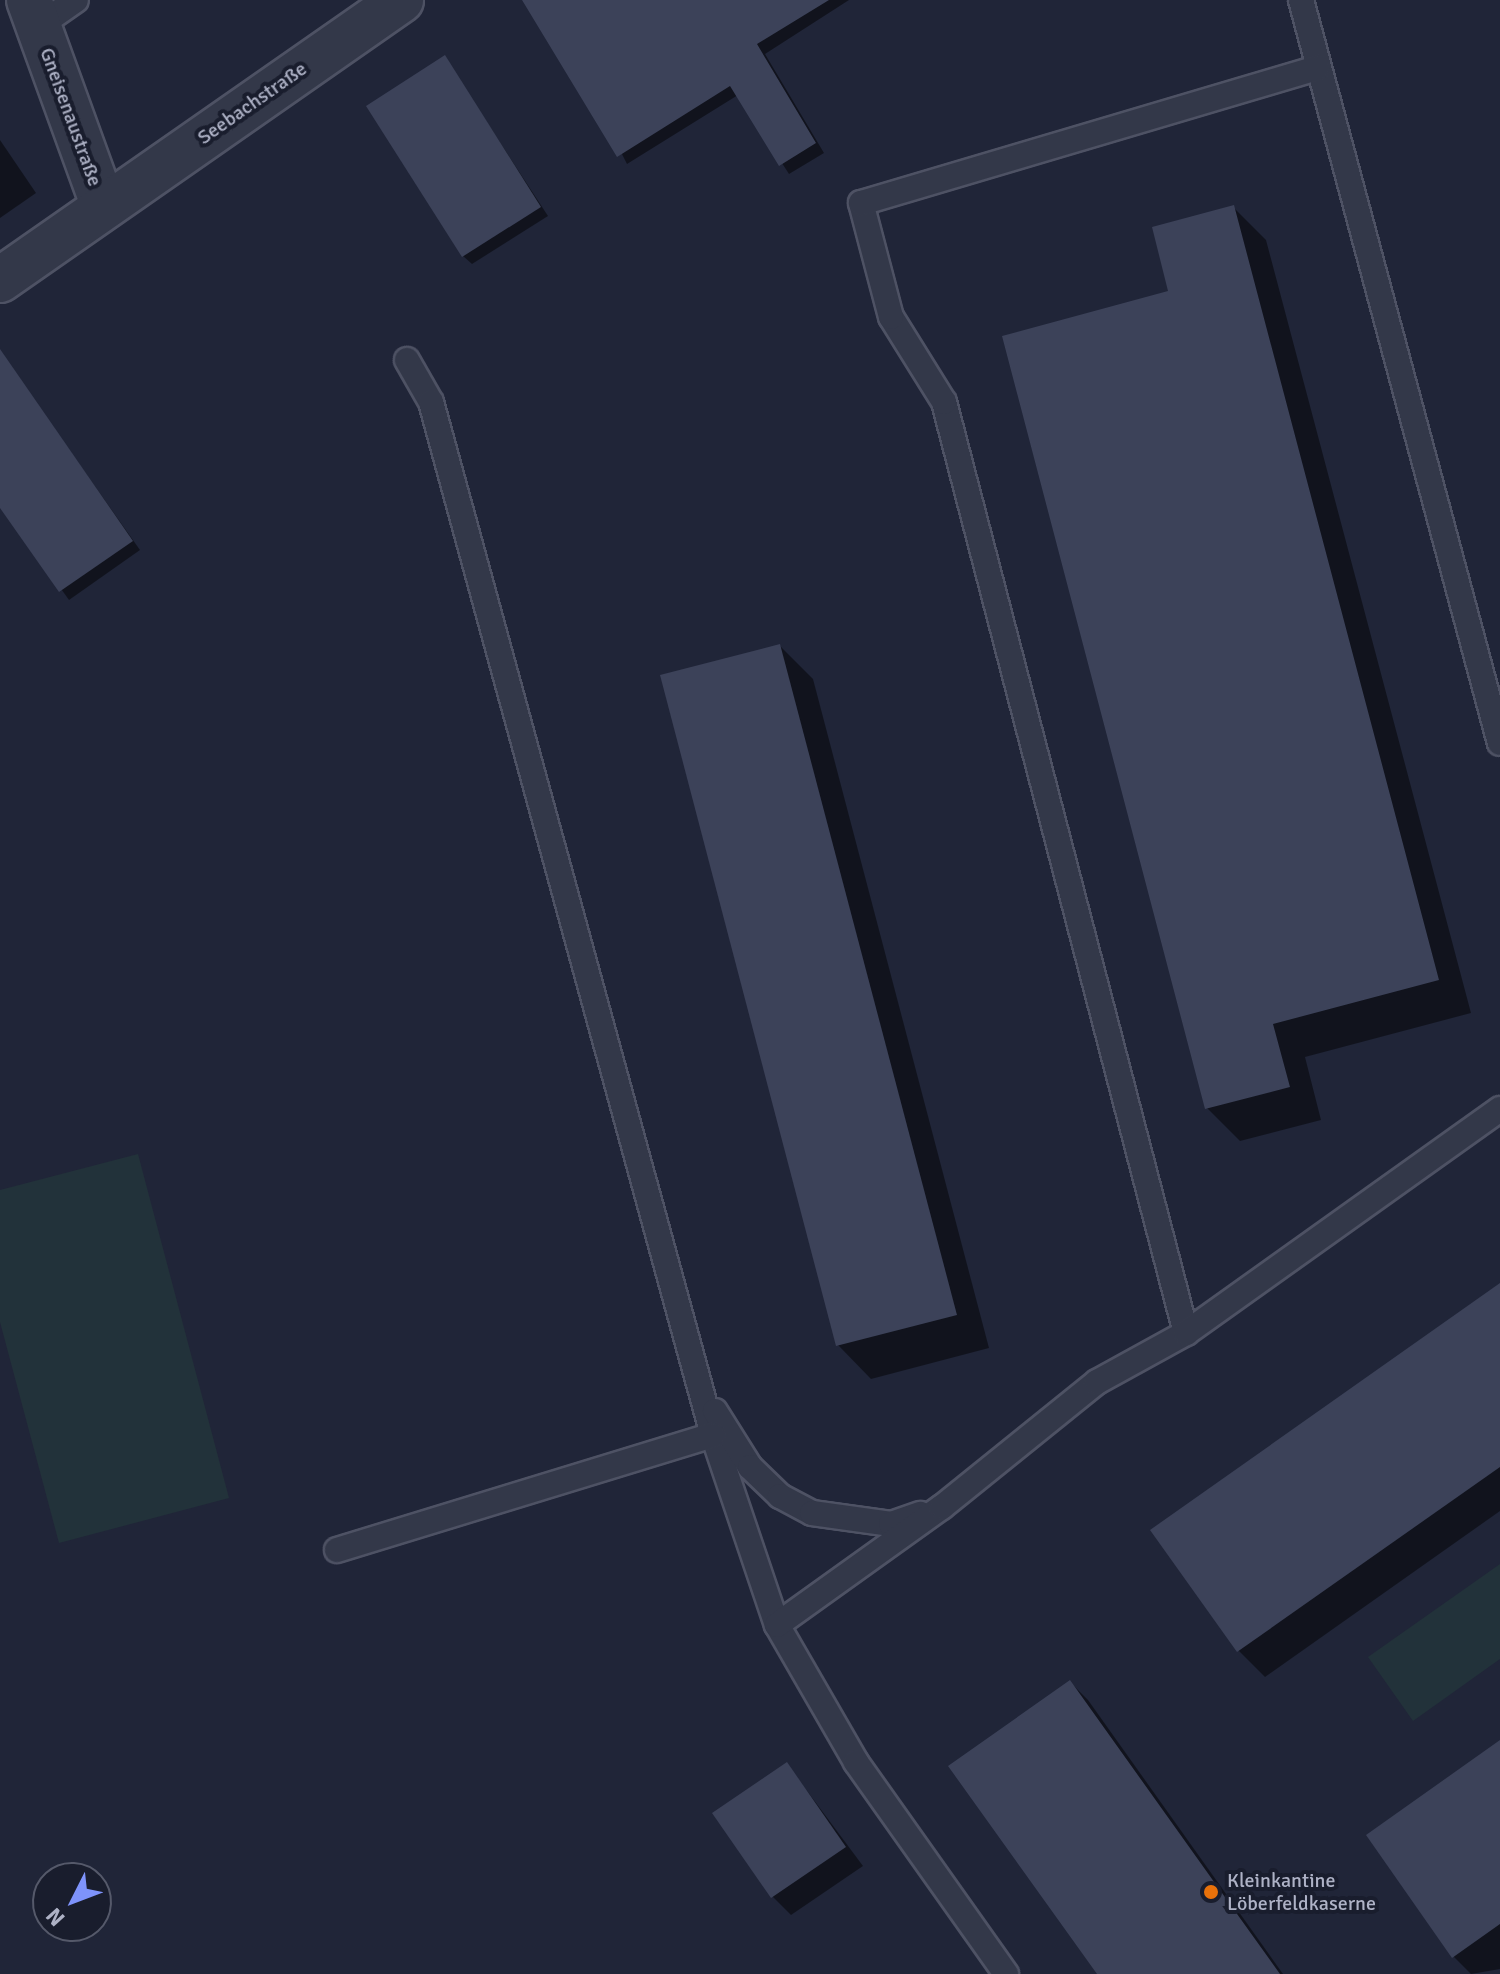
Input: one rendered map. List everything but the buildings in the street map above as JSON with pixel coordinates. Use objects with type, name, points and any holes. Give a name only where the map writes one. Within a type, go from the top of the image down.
[{"type":"street","name":"Seebachstraße","points":[[0,280],[401,0]]},
{"type":"street","name":"Gneisenaustraße","points":[[34,13],[104,207]]},
{"type":"lane","name":"Gneisenaustraße","points":[[34,13],[76,0]]},
{"type":"lane","points":[[1301,0],[1500,743]]},
{"type":"lane","points":[[1186,1333],[944,402],[891,317],[861,203],[1317,68]]},
{"type":"lane","points":[[407,360],[438,425],[713,1435],[777,1625],[856,1762],[1006,1974]]},
{"type":"lane","points":[[777,1625],[942,1507],[1097,1382],[1186,1333],[1500,1109]]},
{"type":"lane","points":[[701,1388],[750,1467],[780,1496],[812,1513],[891,1524],[942,1507]]},
{"type":"lane","points":[[337,1550],[713,1435]]},
{"type":"shaded area","points":[[138,1154],[229,1498],[59,1543],[0,1322],[0,1190]]},
{"type":"shaded area","points":[[1500,1564],[1500,1659],[1413,1721],[1368,1657]]},
{"type":"place","name":"Kleinkantine Löberfeldkaserne","points":[[1211,1892]]}]
